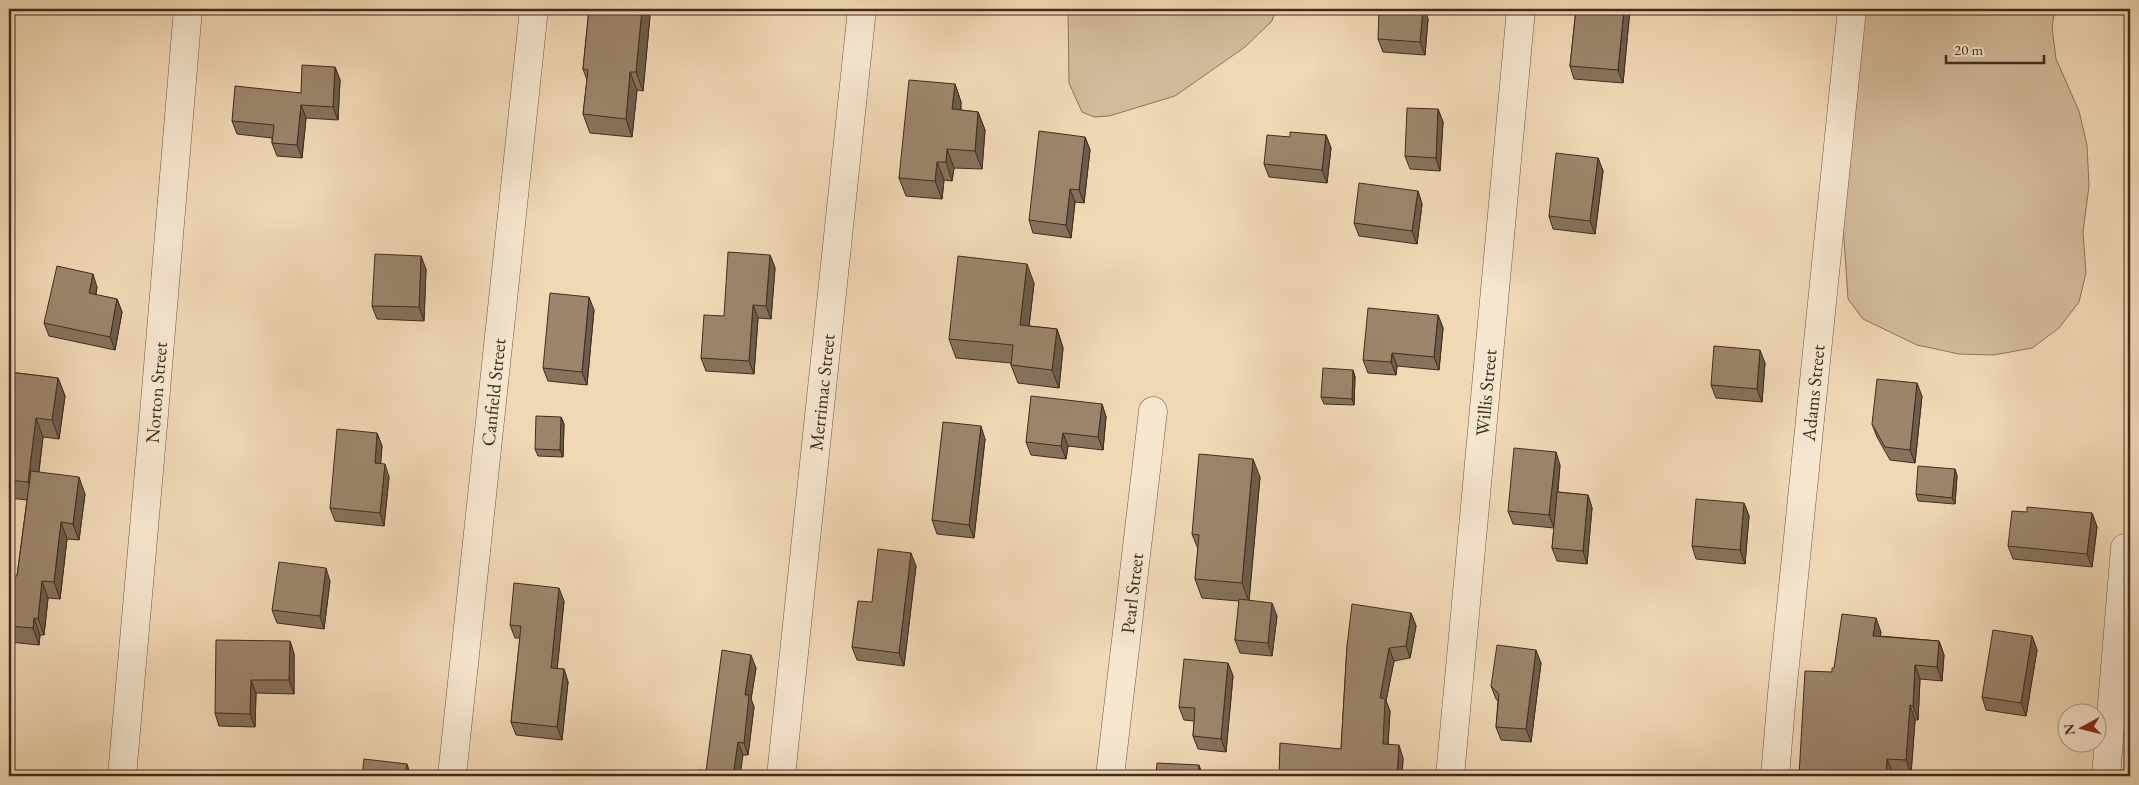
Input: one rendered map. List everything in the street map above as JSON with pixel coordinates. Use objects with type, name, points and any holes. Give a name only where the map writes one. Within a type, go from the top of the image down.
[{"type":"street","name":"Norton Street","points":[[122,776],[154,426],[188,9]]},
{"type":"street","name":"Canfield Street","points":[[452,776],[534,9]]},
{"type":"street","name":"Merrimac Street","points":[[781,776],[862,9]]},
{"type":"street","name":"Willis Street","points":[[1450,776],[1521,9]]},
{"type":"street","name":"Adams Street","points":[[1775,776],[1852,9]]},
{"type":"street","name":"Pearl Street","points":[[1110,776],[1153,411]]},
{"type":"street","points":[[2106,776],[2123,664],[2125,548]]},
{"type":"shaded area","points":[[1068,9],[1276,9],[1272,21],[1245,47],[1175,96],[1109,116],[1094,117],[1082,112],[1069,83]]},
{"type":"shaded area","points":[[1865,9],[2055,9],[2052,27],[2056,59],[2079,111],[2087,145],[2089,186],[2083,232],[2086,273],[2079,302],[2059,328],[2032,348],[1994,355],[1959,354],[1917,345],[1863,319],[1848,299],[1841,195]]},
{"type":"building","points":[[589,9],[642,9],[636,72],[630,72],[626,119],[583,114],[588,70],[583,69]]},
{"type":"building","points":[[1379,9],[1423,9],[1420,42],[1378,39]]},
{"type":"building","points":[[1576,9],[1624,9],[1618,70],[1570,66]]},
{"type":"building","points":[[302,65],[335,67],[333,107],[301,105],[297,145],[272,143],[274,125],[232,121],[235,86],[301,93]]},
{"type":"building","points":[[909,80],[955,84],[952,109],[978,112],[975,151],[947,149],[946,162],[937,162],[935,181],[899,178]]},
{"type":"building","points":[[1407,108],[1438,109],[1436,158],[1405,156]]},
{"type":"building","points":[[1039,131],[1085,137],[1079,190],[1070,189],[1066,225],[1029,220]]},
{"type":"building","points":[[1290,132],[1326,135],[1322,170],[1264,164],[1267,135],[1290,137]]},
{"type":"building","points":[[1556,153],[1598,158],[1590,221],[1549,216]]},
{"type":"building","points":[[1359,183],[1418,191],[1412,231],[1354,223]]},
{"type":"building","points":[[728,252],[770,255],[766,306],[753,305],[749,361],[701,358],[704,315],[724,316]]},
{"type":"building","points":[[375,254],[421,256],[419,307],[372,306]]},
{"type":"building","points":[[958,256],[1027,264],[1020,325],[1057,329],[1052,370],[1011,365],[1013,345],[949,339]]},
{"type":"building","points":[[57,266],[93,274],[89,293],[117,299],[110,337],[44,323]]},
{"type":"building","points":[[550,293],[589,297],[582,372],[543,368]]},
{"type":"building","points":[[1368,308],[1438,315],[1434,357],[1392,353],[1391,362],[1363,360]]},
{"type":"building","points":[[1714,346],[1760,350],[1757,389],[1711,385]]},
{"type":"building","points":[[1323,368],[1353,370],[1352,399],[1321,397]]},
{"type":"building","points":[[9,372],[58,378],[52,420],[36,418],[28,482],[9,480]]},
{"type":"building","points":[[1877,379],[1917,383],[1910,450],[1885,447],[1872,424]]},
{"type":"building","points":[[1031,396],[1102,404],[1098,437],[1063,433],[1061,446],[1026,442]]},
{"type":"building","points":[[536,416],[561,417],[560,450],[535,449]]},
{"type":"building","points":[[943,422],[981,426],[969,525],[932,520]]},
{"type":"building","points":[[337,429],[377,433],[375,463],[385,464],[380,513],[330,508]]},
{"type":"building","points":[[1514,448],[1556,452],[1549,515],[1508,511]]},
{"type":"building","points":[[1199,454],[1253,459],[1242,583],[1195,579],[1199,535],[1192,534]]},
{"type":"building","points":[[1918,466],[1955,469],[1952,498],[1916,494]]},
{"type":"building","points":[[31,471],[79,477],[73,524],[61,522],[54,582],[42,581],[38,619],[34,618],[33,628],[9,626],[9,583],[11,584],[12,576],[17,576]]},
{"type":"building","points":[[1557,492],[1588,495],[1583,551],[1552,548]]},
{"type":"building","points":[[1696,499],[1744,503],[1740,550],[1692,546]]},
{"type":"building","points":[[2027,507],[2092,513],[2087,554],[2008,546],[2012,511],[2027,512]]},
{"type":"building","points":[[878,549],[911,553],[899,653],[852,647],[858,601],[872,602]]},
{"type":"building","points":[[279,562],[326,568],[320,616],[272,610]]},
{"type":"building","points":[[514,583],[559,588],[551,668],[564,669],[557,727],[511,722],[521,626],[510,625]]},
{"type":"building","points":[[1239,599],[1272,603],[1268,643],[1235,640]]},
{"type":"building","points":[[1352,604],[1411,613],[1406,646],[1389,648],[1380,698],[1385,699],[1383,744],[1399,745],[1397,776],[1279,776],[1280,743],[1341,749],[1347,646]]},
{"type":"building","points":[[1842,614],[1876,618],[1873,636],[1939,641],[1937,667],[1915,665],[1913,706],[1910,705],[1906,760],[1887,759],[1886,776],[1799,776],[1805,671],[1832,672]]},
{"type":"building","points":[[1993,630],[2032,636],[2021,703],[1982,697]]},
{"type":"building","points":[[216,640],[290,641],[289,680],[251,680],[250,714],[215,713]]},
{"type":"building","points":[[1497,645],[1536,650],[1526,729],[1496,727],[1499,694],[1491,686]]},
{"type":"building","points":[[722,650],[751,655],[745,695],[749,695],[744,743],[738,742],[733,776],[697,776],[698,770],[706,771]]},
{"type":"building","points":[[1184,659],[1228,663],[1221,739],[1193,736],[1195,708],[1179,707]]},
{"type":"building","points":[[364,759],[407,764],[405,776],[362,776]]},
{"type":"building","points":[[1157,763],[1199,765],[1198,776],[1156,776]]}]
